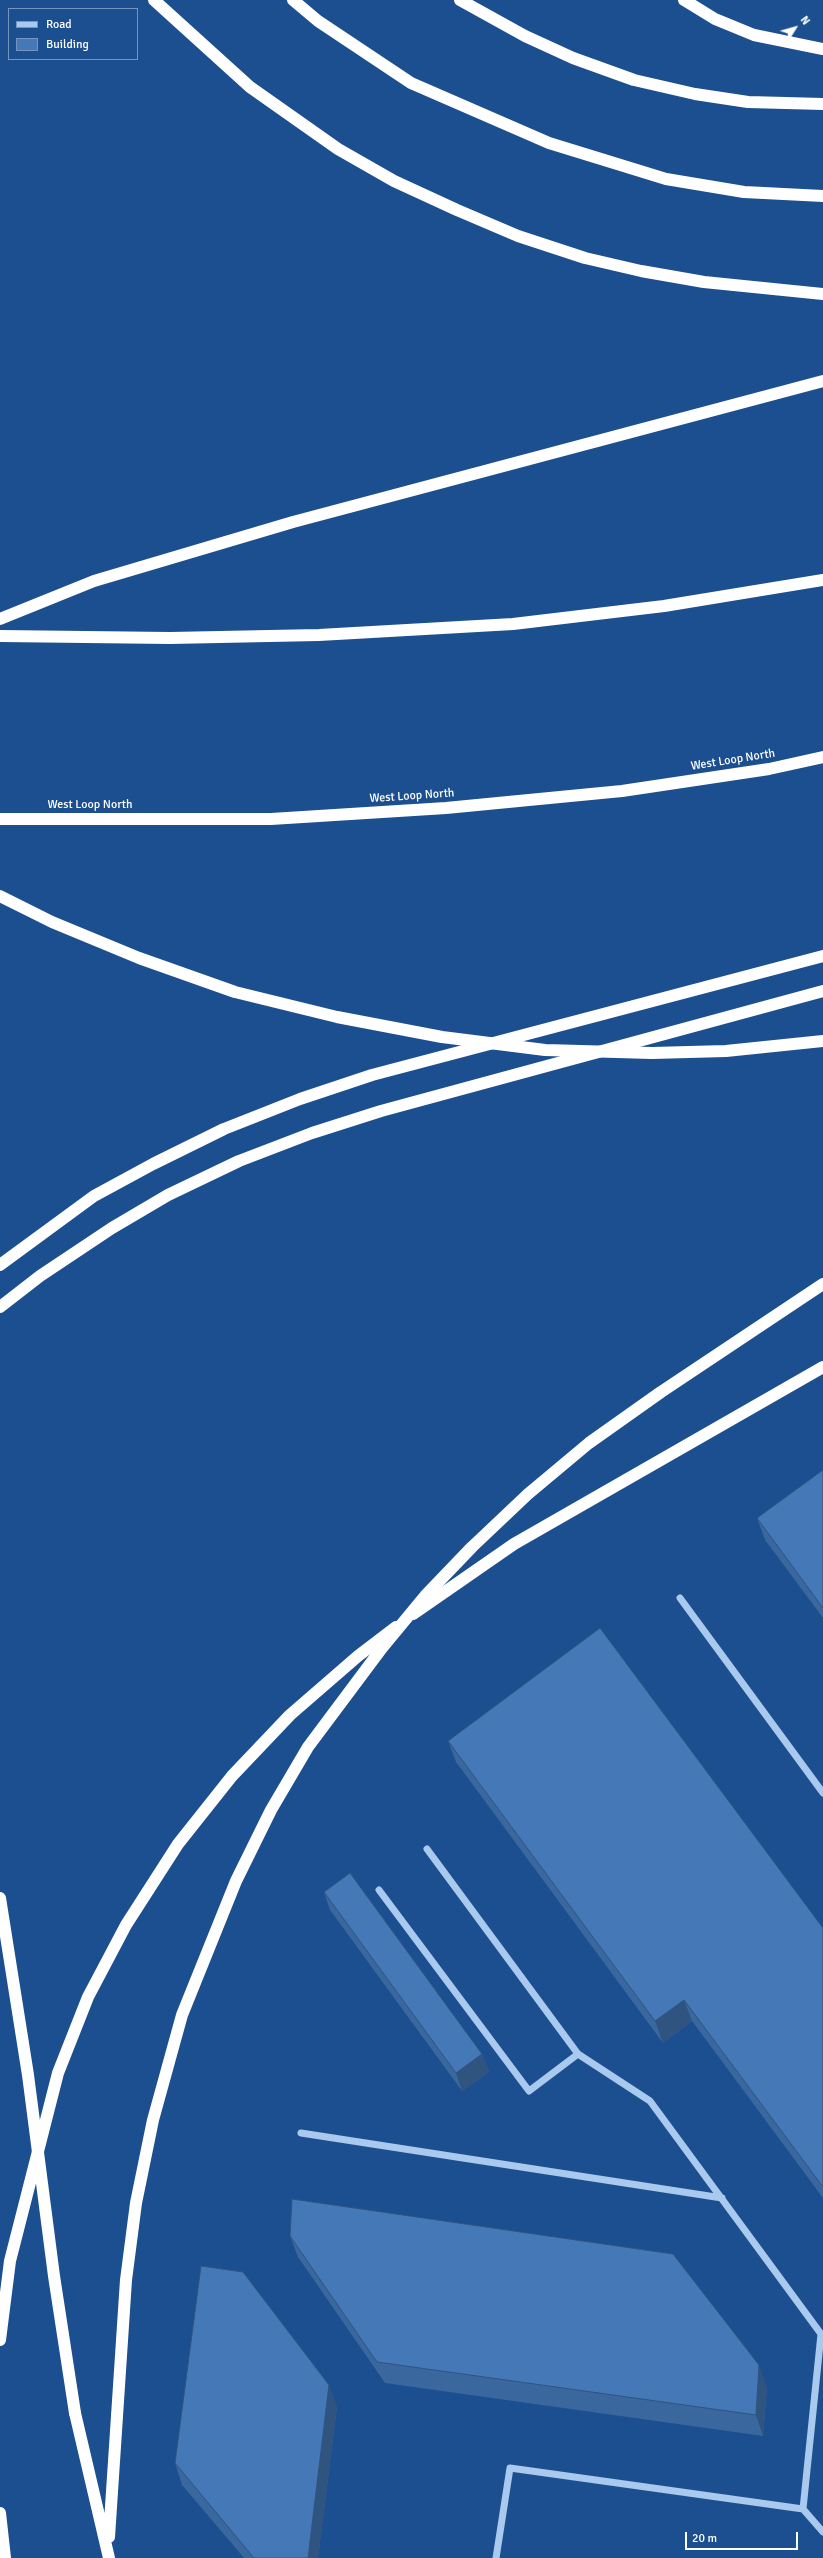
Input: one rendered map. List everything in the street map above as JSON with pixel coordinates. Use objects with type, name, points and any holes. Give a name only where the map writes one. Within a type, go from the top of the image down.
[{"type":"highway","points":[[154,0],[250,87],[338,149],[394,180],[457,210],[525,238],[585,258],[634,270],[704,282],[823,294]]},
{"type":"highway","points":[[293,0],[318,21],[411,82],[549,143],[666,179],[744,192],[823,196]]},
{"type":"highway","points":[[460,0],[525,36],[559,52],[634,80],[695,94],[748,102],[823,104]]},
{"type":"highway","points":[[684,0],[715,20],[754,35],[823,49]]},
{"type":"highway","points":[[0,619],[94,581],[293,522],[823,382]]},
{"type":"highway","points":[[0,636],[170,638],[311,635],[513,624],[664,606],[823,580]]},
{"type":"highway","name":"West Loop North","points":[[0,819],[271,819],[446,808],[622,791],[769,769],[823,757]]},
{"type":"highway","points":[[0,896],[52,922],[138,958],[235,992],[337,1017],[442,1037],[545,1050],[652,1053],[726,1050],[823,1041]]},
{"type":"highway","points":[[0,1265],[94,1196],[153,1164],[224,1129],[300,1100],[372,1075],[823,956]]},
{"type":"highway","points":[[0,1307],[40,1276],[112,1228],[168,1195],[239,1160],[312,1133],[381,1111],[823,991]]},
{"type":"highway","points":[[109,2554],[126,2280],[136,2203],[154,2120],[182,2016],[233,1888],[271,1810],[308,1747],[382,1648],[425,1596],[472,1547],[528,1494],[590,1444],[661,1392],[823,1284]]},
{"type":"highway","points":[[0,2340],[10,2261],[30,2178],[58,2073],[88,1997],[126,1925],[178,1844],[232,1776],[290,1715],[358,1656],[435,1597],[514,1544],[823,1367]]},
{"type":"highway","points":[[0,1898],[28,2075],[54,2276],[74,2413],[109,2554]]},
{"type":"highway","points":[[0,2513],[5,2558]]},
{"type":"lane","points":[[680,1598],[823,1793]]},
{"type":"lane","points":[[427,1849],[578,2054],[650,2100],[821,2334],[803,2509]]},
{"type":"lane","points":[[379,1890],[529,2091],[578,2054]]},
{"type":"lane","points":[[302,2133],[722,2198]]},
{"type":"lane","points":[[496,2558],[510,2468],[803,2509],[823,2532]]},
{"type":"building","points":[[823,1470],[823,1608],[757,1518]]},
{"type":"building","points":[[600,1628],[823,1928],[823,2187],[684,2000],[655,2021],[448,1741]]},
{"type":"building","points":[[350,1873],[482,2054],[456,2073],[324,1892]]},
{"type":"building","points":[[292,2199],[673,2254],[759,2365],[756,2415],[377,2362],[290,2236]]},
{"type":"building","points":[[201,2266],[243,2272],[329,2385],[308,2558],[254,2558],[175,2463]]}]
